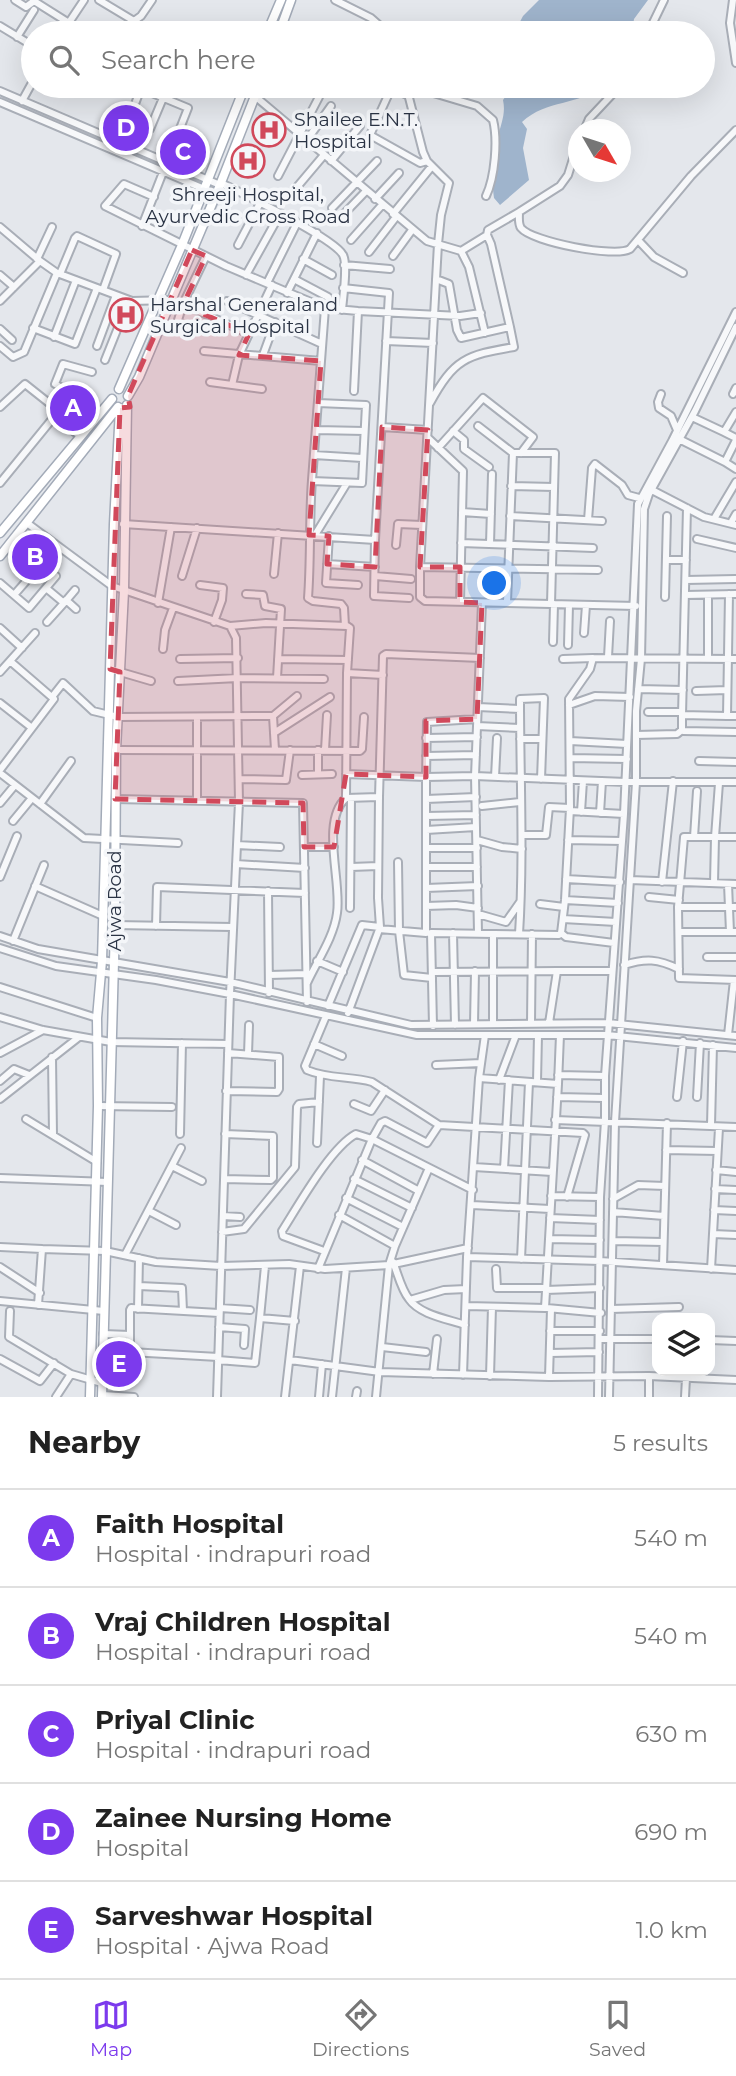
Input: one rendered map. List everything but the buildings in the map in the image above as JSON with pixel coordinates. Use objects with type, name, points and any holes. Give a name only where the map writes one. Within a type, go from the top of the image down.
[{"type":"main road","points":[[272,21],[281,0]]},
{"type":"main road","points":[[283,21],[291,0]]},
{"type":"main road","points":[[0,533],[119,389],[182,245],[240,98]]},
{"type":"main road","points":[[0,556],[123,404],[171,300],[255,98]]},
{"type":"main road","points":[[119,389],[127,392],[123,404]]},
{"type":"main road","points":[[112,399],[123,404]]},
{"type":"main road","name":"Ajwa Road","points":[[102,1396],[115,925],[110,840],[113,716],[120,672],[124,591],[123,404]]},
{"type":"main road","name":"Ajwa Road","points":[[90,1397],[97,1162],[97,1017],[103,916],[116,799],[116,750],[110,669],[123,404]]},
{"type":"street","points":[[15,0],[26,7],[34,1],[66,21]]},
{"type":"street","points":[[70,21],[84,0]]},
{"type":"street","points":[[99,0],[134,20],[141,16],[152,0]]},
{"type":"street","points":[[335,0],[374,21]]},
{"type":"street","points":[[354,9],[358,0]]},
{"type":"street","points":[[654,21],[664,0]]},
{"type":"street","points":[[733,0],[730,23],[736,63]]},
{"type":"street","points":[[27,21],[34,10]]},
{"type":"street","points":[[0,26],[21,39]]},
{"type":"street","points":[[17,37],[21,31]]},
{"type":"street","points":[[0,91],[166,162],[206,185]]},
{"type":"street","points":[[130,120],[135,98]]},
{"type":"street","points":[[142,226],[188,108],[163,98],[150,129]]},
{"type":"street","points":[[256,98],[412,230],[427,240],[461,251],[469,267],[485,333]]},
{"type":"street","points":[[278,176],[317,98]]},
{"type":"street","points":[[387,98],[370,135],[420,163],[430,163]]},
{"type":"street","points":[[408,98],[419,141],[430,163],[449,183],[441,215],[438,244],[420,567],[419,591],[423,600],[638,606]]},
{"type":"street","points":[[451,98],[477,106],[493,120],[495,143],[492,182],[486,196]]},
{"type":"street","points":[[589,119],[609,98]]},
{"type":"street","points":[[0,102],[164,172],[219,187],[260,203],[317,233],[341,252],[344,265],[342,310]]},
{"type":"street","points":[[307,140],[331,106]]},
{"type":"street","points":[[331,161],[360,127]]},
{"type":"street","points":[[519,212],[522,230],[535,237],[559,244],[617,253],[630,249],[691,176],[736,130]]},
{"type":"street","points":[[297,187],[324,155]]},
{"type":"street","points":[[332,208],[377,161]]},
{"type":"street","points":[[369,252],[430,163]]},
{"type":"street","points":[[375,199],[399,173]]},
{"type":"street","points":[[461,251],[487,235],[488,230],[561,186],[568,175]]},
{"type":"street","points":[[155,197],[124,184],[106,207],[246,275],[325,308],[455,315],[481,313]]},
{"type":"street","points":[[340,218],[366,191]]},
{"type":"street","points":[[237,245],[260,203]]},
{"type":"street","points":[[351,240],[382,205]]},
{"type":"street","points":[[246,275],[280,214]]},
{"type":"street","points":[[232,385],[239,355],[297,223]]},
{"type":"street","points":[[0,227],[58,273],[129,300],[171,300]]},
{"type":"street","points":[[0,300],[39,260],[52,227]]},
{"type":"street","points":[[393,256],[412,230]]},
{"type":"street","points":[[287,293],[317,233]]},
{"type":"street","points":[[430,404],[444,378],[465,360],[477,354],[514,347],[487,235]]},
{"type":"street","points":[[0,346],[13,357],[21,355],[33,328],[58,273],[75,238],[78,236],[116,254],[75,344],[33,328]]},
{"type":"street","points":[[638,240],[654,257],[683,273]]},
{"type":"street","points":[[178,320],[206,256]]},
{"type":"street","points":[[303,259],[332,275]]},
{"type":"street","points":[[344,265],[390,269]]},
{"type":"street","points":[[0,275],[14,287]]},
{"type":"street","points":[[294,279],[328,297]]},
{"type":"street","points":[[436,279],[449,284],[461,338],[510,327]]},
{"type":"street","points":[[54,337],[76,280]]},
{"type":"street","points":[[343,288],[387,292],[389,295],[375,540],[375,597],[409,598]]},
{"type":"street","points":[[97,346],[116,295]]},
{"type":"street","points":[[105,360],[129,300]]},
{"type":"street","points":[[228,301],[322,344]]},
{"type":"street","points":[[183,304],[230,328],[249,334]]},
{"type":"street","points":[[325,308],[312,481],[312,546],[308,598],[341,604],[344,608],[345,626]]},
{"type":"street","points":[[354,391],[358,311]]},
{"type":"street","points":[[609,1397],[616,1091],[636,782],[641,659],[638,606],[639,498],[648,489],[692,417],[699,394],[736,312]]},
{"type":"street","points":[[263,355],[275,322]]},
{"type":"street","points":[[598,1397],[601,1313],[600,1198],[607,1035],[620,882],[632,659],[644,509],[648,489],[677,430],[736,327]]},
{"type":"street","points":[[0,329],[12,340]]},
{"type":"street","points":[[386,341],[433,344]]},
{"type":"street","points":[[204,351],[321,361]]},
{"type":"street","points":[[0,483],[72,395],[55,384],[63,364],[92,372]]},
{"type":"street","points":[[210,382],[262,389]]},
{"type":"street","points":[[0,407],[25,384],[81,437]]},
{"type":"street","points":[[662,394],[658,402],[659,408],[671,416],[677,430]]},
{"type":"street","points":[[438,448],[483,397],[533,437],[517,453],[512,486],[507,602]]},
{"type":"street","points":[[312,481],[362,483],[366,404],[318,403]]},
{"type":"street","points":[[724,432],[736,412]]},
{"type":"street","points":[[692,417],[724,432],[736,443],[725,462]]},
{"type":"street","points":[[478,426],[517,453],[555,453],[553,642]]},
{"type":"street","points":[[382,427],[428,430]]},
{"type":"street","points":[[316,430],[364,431]]},
{"type":"street","points":[[453,431],[464,440],[464,449],[490,470],[490,544]]},
{"type":"street","points":[[428,438],[463,471],[460,602]]},
{"type":"street","points":[[679,439],[736,469]]},
{"type":"street","points":[[314,455],[362,458]]},
{"type":"street","points":[[588,520],[592,468],[595,464],[622,485],[628,495],[639,498]]},
{"type":"street","points":[[714,519],[734,490],[736,482]]},
{"type":"street","points":[[312,535],[347,483]]},
{"type":"street","points":[[512,486],[554,487]]},
{"type":"street","points":[[648,489],[714,519],[734,523],[736,514]]},
{"type":"street","points":[[636,735],[679,734],[682,730],[687,508]]},
{"type":"street","points":[[462,512],[491,514]]},
{"type":"street","points":[[510,516],[602,521]]},
{"type":"street","points":[[665,597],[667,516]]},
{"type":"street","points":[[27,523],[112,586],[214,622],[230,626],[280,624],[350,628],[346,750],[350,908]]},
{"type":"street","points":[[123,524],[375,540]]},
{"type":"street","points":[[396,545],[398,524],[422,525]]},
{"type":"street","points":[[158,603],[171,527]]},
{"type":"street","points":[[182,576],[197,528]]},
{"type":"street","points":[[274,574],[278,533]]},
{"type":"street","points":[[329,536],[326,583],[358,585]]},
{"type":"street","points":[[697,539],[736,548]]},
{"type":"street","points":[[461,543],[593,548]]},
{"type":"street","points":[[666,560],[686,560]]},
{"type":"street","points":[[327,564],[375,567]]},
{"type":"street","points":[[420,567],[598,570]]},
{"type":"street","points":[[0,583],[29,608],[57,576]]},
{"type":"street","points":[[375,576],[411,579]]},
{"type":"street","points":[[14,595],[28,579]]},
{"type":"street","points":[[686,580],[736,579]]},
{"type":"street","points":[[200,585],[223,588],[222,600],[214,622]]},
{"type":"street","points":[[46,587],[76,608]]},
{"type":"street","points":[[47,622],[75,590]]},
{"type":"street","points":[[246,594],[263,595],[265,606],[280,608],[276,678]]},
{"type":"street","points":[[685,595],[732,594],[727,659],[727,716]]},
{"type":"street","points":[[708,596],[708,659]]},
{"type":"street","points":[[478,933],[475,776],[482,603]]},
{"type":"street","points":[[568,645],[569,605]]},
{"type":"street","points":[[584,633],[586,605]]},
{"type":"street","points":[[163,649],[165,630],[173,608]]},
{"type":"street","points":[[608,657],[610,621]]},
{"type":"street","points":[[217,1397],[230,982],[239,802],[238,658],[236,638],[230,626]]},
{"type":"street","points":[[0,628],[22,648]]},
{"type":"street","points":[[0,672],[35,633]]},
{"type":"street","points":[[345,1020],[379,928],[379,775],[383,656],[480,658]]},
{"type":"street","points":[[0,657],[54,700],[0,772],[84,838],[177,843]]},
{"type":"street","points":[[180,659],[238,658]]},
{"type":"street","points":[[561,933],[570,810],[569,705],[571,694],[586,675],[593,658]]},
{"type":"street","points":[[278,659],[348,660]]},
{"type":"street","points":[[563,659],[736,659]]},
{"type":"street","points":[[110,669],[152,681]]},
{"type":"street","points":[[347,673],[383,675]]},
{"type":"street","points":[[177,681],[238,678],[324,679]]},
{"type":"street","points":[[52,696],[63,684],[86,706],[98,713],[113,716],[197,717],[273,716],[297,696]]},
{"type":"street","points":[[638,689],[683,690]]},
{"type":"street","points":[[696,691],[727,690]]},
{"type":"street","points":[[569,705],[595,696],[630,697]]},
{"type":"street","points":[[274,733],[330,697]]},
{"type":"street","points":[[519,934],[522,849],[520,699],[544,698],[541,779]]},
{"type":"street","points":[[0,703],[32,728]]},
{"type":"street","points":[[478,707],[520,709]]},
{"type":"street","points":[[648,712],[736,716]]},
{"type":"street","points":[[318,774],[327,715]]},
{"type":"street","points":[[273,716],[275,750]]},
{"type":"street","points":[[197,717],[197,801]]},
{"type":"street","points":[[116,750],[360,751],[364,717]]},
{"type":"street","points":[[433,1026],[426,906],[426,724],[428,721],[477,722],[520,728]]},
{"type":"street","points":[[682,730],[736,732]]},
{"type":"street","points":[[426,738],[477,737]]},
{"type":"street","points":[[495,777],[497,738]]},
{"type":"street","points":[[520,739],[542,739]]},
{"type":"street","points":[[570,741],[627,744]]},
{"type":"street","points":[[239,779],[286,780],[290,750]]},
{"type":"street","points":[[426,756],[476,755]]},
{"type":"street","points":[[570,758],[627,759]]},
{"type":"street","points":[[40,804],[71,761]]},
{"type":"street","points":[[699,761],[736,762]]},
{"type":"street","points":[[302,775],[332,774]]},
{"type":"street","points":[[346,774],[625,782],[736,782]]},
{"type":"street","points":[[581,812],[583,781]]},
{"type":"street","points":[[600,813],[602,781]]},
{"type":"street","points":[[662,882],[673,781]]},
{"type":"street","points":[[714,883],[719,783]]},
{"type":"street","points":[[0,803],[15,785]]},
{"type":"street","points":[[694,837],[697,791]]},
{"type":"street","points":[[307,983],[338,910],[334,847],[337,809],[348,798],[379,797]]},
{"type":"street","points":[[426,799],[476,797]]},
{"type":"street","points":[[13,821],[32,798]]},
{"type":"street","points":[[116,799],[303,803],[307,1002]]},
{"type":"street","points":[[482,806],[520,802]]},
{"type":"street","points":[[522,835],[547,835],[549,807],[624,814]]},
{"type":"street","points":[[426,816],[476,815]]},
{"type":"street","points":[[426,830],[476,827]]},
{"type":"street","points":[[0,877],[17,836]]},
{"type":"street","points":[[0,936],[38,949],[230,982],[399,1023],[433,1026],[608,1023],[732,1036],[735,980],[680,978],[679,882],[684,838],[736,837]]},
{"type":"street","points":[[568,839],[622,841]]},
{"type":"street","points":[[426,848],[477,844],[522,849]]},
{"type":"street","points":[[237,845],[280,847]]},
{"type":"street","points":[[304,847],[334,847]]},
{"type":"street","points":[[398,862],[399,931],[404,975],[492,970],[612,971]]},
{"type":"street","points":[[236,864],[304,868]]},
{"type":"street","points":[[13,941],[44,865]]},
{"type":"street","points":[[351,867],[378,866]]},
{"type":"street","points":[[426,867],[477,867]]},
{"type":"street","points":[[566,879],[620,882]]},
{"type":"street","points":[[630,880],[732,884],[728,907],[733,932],[679,932]]},
{"type":"street","points":[[36,886],[103,916]]},
{"type":"street","points":[[426,888],[478,886]]},
{"type":"street","points":[[156,926],[157,887],[305,893]]},
{"type":"street","points":[[268,891],[269,993]]},
{"type":"street","points":[[649,897],[679,904],[736,907]]},
{"type":"street","points":[[426,906],[456,905],[506,922],[521,901]]},
{"type":"street","points":[[540,904],[618,903]]},
{"type":"street","points":[[563,919],[616,922]]},
{"type":"street","points":[[115,925],[232,928]]},
{"type":"street","points":[[328,1006],[362,925],[429,933],[561,933],[566,937],[614,943]]},
{"type":"street","points":[[453,933],[455,1025]]},
{"type":"street","points":[[493,934],[493,1023]]},
{"type":"street","points":[[531,1023],[532,934]]},
{"type":"street","points":[[0,948],[55,966],[113,973],[230,994],[417,1035],[607,1035],[736,1048]]},
{"type":"street","points":[[706,957],[736,957]]},
{"type":"street","points":[[624,965],[649,959],[678,969]]},
{"type":"street","points":[[317,961],[343,972]]},
{"type":"street","points":[[474,1024],[475,971]]},
{"type":"street","points":[[549,1023],[557,971]]},
{"type":"street","points":[[268,975],[307,974]]},
{"type":"street","points":[[0,987],[97,1017]]},
{"type":"street","points":[[326,1016],[305,1069],[320,1076],[362,1080],[385,1090],[439,1125],[554,1130],[581,1132],[585,1135],[567,1197]]},
{"type":"street","points":[[0,1017],[43,1030],[111,1042],[228,1044]]},
{"type":"street","points":[[248,1054],[249,1025]]},
{"type":"street","points":[[0,1053],[43,1030]]},
{"type":"street","points":[[463,1375],[467,1257],[479,1078],[485,1035]]},
{"type":"street","points":[[499,1080],[516,1035]]},
{"type":"street","points":[[521,1259],[527,1130],[538,1035]]},
{"type":"street","points":[[550,1377],[546,1289],[561,1035]]},
{"type":"street","points":[[0,1099],[79,1037]]},
{"type":"street","points":[[677,1097],[683,1041]]},
{"type":"street","points":[[180,1135],[182,1043]]},
{"type":"street","points":[[697,1097],[700,1043]]},
{"type":"street","points":[[314,1044],[342,1056]]},
{"type":"street","points":[[711,1269],[717,1151],[713,1045]]},
{"type":"street","points":[[226,1091],[279,1091],[278,1056],[228,1053]]},
{"type":"street","points":[[52,1057],[53,1135]]},
{"type":"street","points":[[436,1065],[481,1063]]},
{"type":"street","points":[[0,1081],[14,1069],[29,1075]]},
{"type":"street","points":[[558,1075],[605,1076]]},
{"type":"street","points":[[317,1143],[320,1076]]},
{"type":"street","points":[[479,1078],[558,1084]]},
{"type":"street","points":[[504,1169],[509,1080]]},
{"type":"street","points":[[354,1104],[371,1111],[385,1090]]},
{"type":"street","points":[[557,1097],[604,1095],[616,1091]]},
{"type":"street","points":[[222,1232],[244,1229],[295,1167],[297,1107],[299,1104],[319,1102]]},
{"type":"street","points":[[98,1107],[172,1107]]},
{"type":"street","points":[[26,1119],[97,1162]]},
{"type":"street","points":[[555,1120],[736,1127]]},
{"type":"street","points":[[318,1269],[362,1160],[381,1123],[385,1121],[427,1143],[439,1125]]},
{"type":"street","points":[[663,1265],[667,1123]]},
{"type":"street","points":[[224,1179],[273,1178],[272,1136],[225,1133]]},
{"type":"street","points":[[324,1251],[283,1236],[282,1231],[334,1156],[356,1134],[372,1139],[472,1190]]},
{"type":"street","points":[[125,1255],[181,1149]]},
{"type":"street","points":[[666,1150],[717,1151]]},
{"type":"street","points":[[362,1160],[419,1191]]},
{"type":"street","points":[[172,1166],[202,1181]]},
{"type":"street","points":[[474,1167],[552,1172]]},
{"type":"street","points":[[376,1397],[391,1263],[395,1246],[429,1168]]},
{"type":"street","points":[[716,1170],[736,1171]]},
{"type":"street","points":[[0,1178],[108,1182]]},
{"type":"street","points":[[354,1179],[412,1208]]},
{"type":"street","points":[[613,1199],[638,1185],[665,1186]]},
{"type":"street","points":[[715,1189],[736,1190]]},
{"type":"street","points":[[551,1196],[600,1198]]},
{"type":"street","points":[[346,1198],[403,1227]]},
{"type":"street","points":[[472,1205],[550,1209]]},
{"type":"street","points":[[714,1210],[736,1211]]},
{"type":"street","points":[[149,1211],[176,1224]]},
{"type":"street","points":[[613,1212],[664,1216]]},
{"type":"street","points":[[339,1215],[395,1246]]},
{"type":"street","points":[[223,1216],[240,1217]]},
{"type":"street","points":[[550,1218],[600,1220]]},
{"type":"street","points":[[713,1234],[736,1235]]},
{"type":"street","points":[[549,1239],[600,1240]]},
{"type":"street","points":[[613,1241],[663,1242]]},
{"type":"street","points":[[0,1247],[106,1251],[156,1262],[221,1266],[289,1264],[318,1269],[391,1263],[468,1248]]},
{"type":"street","points":[[38,1305],[42,1249]]},
{"type":"street","points":[[467,1257],[600,1261],[736,1270]]},
{"type":"street","points":[[138,1309],[139,1258]]},
{"type":"street","points":[[391,1263],[410,1300],[427,1312],[465,1325]]},
{"type":"street","points":[[250,1310],[183,1311],[131,1308],[130,1350],[255,1363],[265,1266]]},
{"type":"street","points":[[285,1397],[300,1266]]},
{"type":"street","points":[[0,1267],[40,1293]]},
{"type":"street","points":[[332,1397],[346,1268]]},
{"type":"street","points":[[496,1269],[497,1288],[600,1289]]},
{"type":"street","points":[[139,1286],[182,1288],[183,1311]]},
{"type":"street","points":[[410,1300],[444,1290],[466,1289]]},
{"type":"street","points":[[0,1301],[104,1311]]},
{"type":"street","points":[[466,1306],[548,1308],[601,1313]]},
{"type":"street","points":[[490,1376],[492,1307]]},
{"type":"street","points":[[611,1309],[679,1307]]},
{"type":"street","points":[[10,1311],[7,1334],[9,1337],[71,1374],[102,1383]]},
{"type":"street","points":[[260,1318],[295,1321]]},
{"type":"street","points":[[219,1326],[245,1329],[244,1345]]},
{"type":"street","points":[[550,1331],[599,1335],[611,1339],[652,1339]]},
{"type":"street","points":[[103,1334],[130,1335]]},
{"type":"street","points":[[433,1374],[437,1339]]},
{"type":"street","points":[[715,1340],[736,1340]]},
{"type":"street","points":[[382,1347],[426,1352]]},
{"type":"street","points":[[550,1353],[599,1352]]},
{"type":"street","points":[[0,1359],[40,1381],[54,1363]]},
{"type":"street","points":[[290,1360],[380,1372],[736,1380]]},
{"type":"street","points":[[319,1397],[322,1364]]},
{"type":"street","points":[[56,1397],[71,1374]]},
{"type":"street","points":[[649,1376],[649,1397]]},
{"type":"street","points":[[685,1397],[686,1378]]},
{"type":"street","points":[[102,1396],[134,1397]]},
{"type":"highlighted area","points":[[192,250],[206,256],[183,305],[249,334],[239,355],[321,361],[309,535],[329,536],[327,564],[375,567],[382,427],[428,430],[420,567],[460,567],[460,602],[482,603],[477,719],[426,721],[426,777],[346,774],[334,847],[304,847],[303,803],[115,799],[120,672],[110,669],[120,408],[130,407],[128,396]]},
{"type":"water","points":[[539,0],[648,0],[634,21],[520,21]]},
{"type":"water","points":[[580,98],[542,109],[522,122],[527,129],[523,148],[529,180],[500,205],[494,198],[493,183],[494,160],[504,114],[503,100]]},
{"type":"place","name":"Zainee Nursing Home","points":[[126,128]]},
{"type":"place","name":"Shailee E.N.T. Hospital","points":[[269,130]]},
{"type":"place","name":"Priyal Clinic","points":[[183,152]]},
{"type":"place","name":"Shreeji Hospital, Ayurvedic Cross Road","points":[[248,161]]},
{"type":"place","name":"Harshal Generaland Surgical Hospital","points":[[126,315]]},
{"type":"place","name":"Faith Hospital","points":[[73,408]]},
{"type":"place","name":"Vraj Children Hospital","points":[[35,557]]},
{"type":"place","name":"Sarveshwar Hospital","points":[[119,1364]]}]
